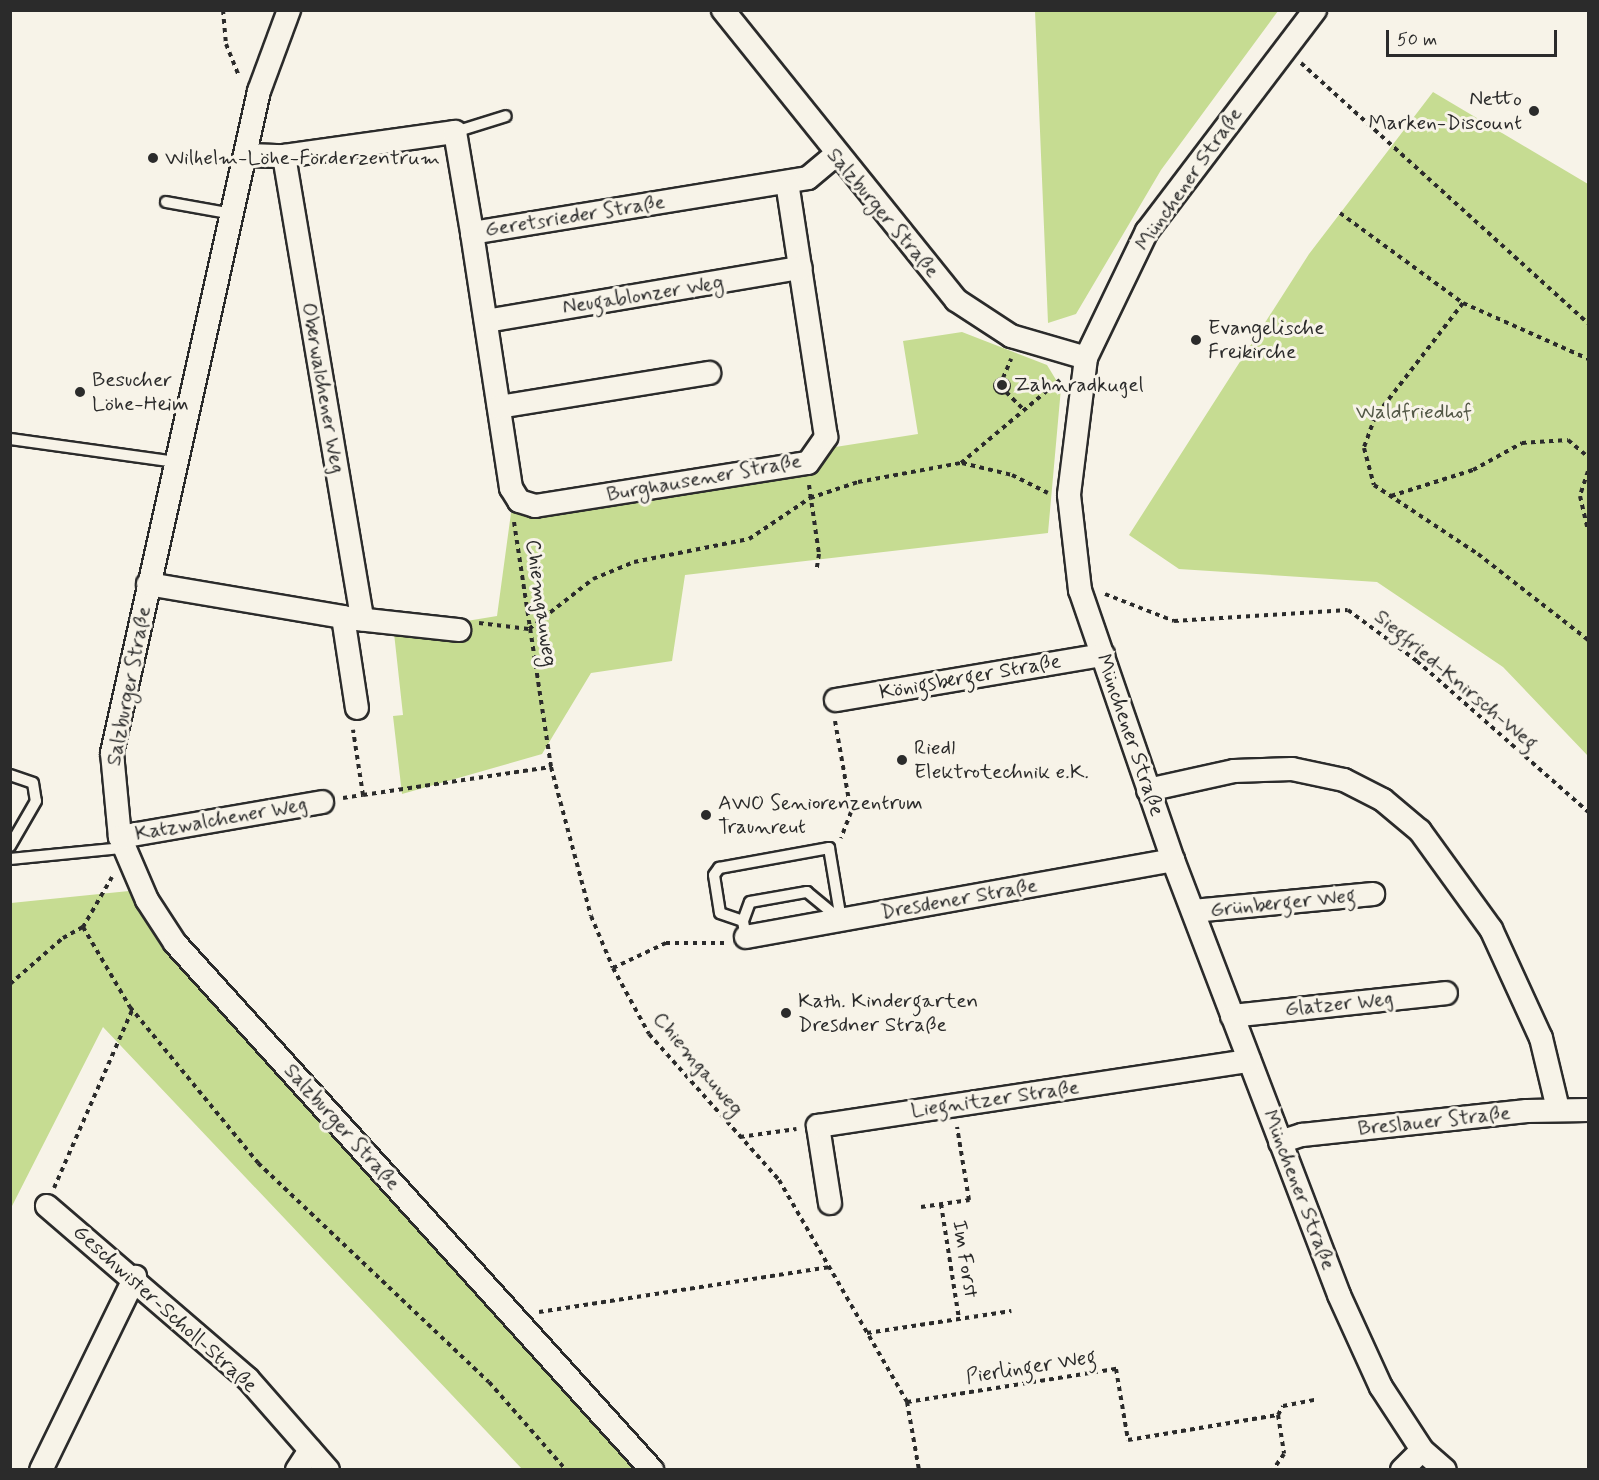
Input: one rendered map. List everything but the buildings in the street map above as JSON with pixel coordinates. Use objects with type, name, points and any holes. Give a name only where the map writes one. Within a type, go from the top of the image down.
[{"type":"street","name":"Salzburger Straße","points":[[289,10],[258,91],[247,155],[148,584],[112,753],[123,848],[175,943],[652,1470]]},
{"type":"street","name":"Münchener Straße","points":[[1315,10],[1147,231],[1086,358],[1069,495],[1080,590],[1173,860],[1249,1062],[1381,1387],[1422,1450],[1445,1470]]},
{"type":"street","name":"Salzburger Straße","points":[[728,12],[835,155],[956,300],[1011,336],[1086,358]]},
{"type":"street","name":"Geretsrieder Straße","points":[[455,132],[472,233],[808,178],[835,155]]},
{"type":"street","points":[[247,155],[284,156],[455,132]]},
{"type":"street","name":"Oberwalchener Weg","points":[[284,156],[353,618],[357,708]]},
{"type":"street","name":"Burghausener Straße","points":[[519,501],[535,506],[808,463],[826,437],[788,182]]},
{"type":"street","points":[[472,233],[512,488],[519,501]]},
{"type":"street","name":"Neugablonzer Weg","points":[[486,321],[801,268]]},
{"type":"street","points":[[499,407],[709,373]]},
{"type":"street","points":[[148,584],[353,618],[459,630]]},
{"type":"street","name":"Königsberger Straße","points":[[836,700],[1103,654]]},
{"type":"street","points":[[1148,790],[1234,771],[1292,769],[1344,780],[1383,800],[1435,848],[1491,929],[1541,1038],[1558,1109]]},
{"type":"street","name":"Katzwalchener Weg","points":[[123,848],[322,802]]},
{"type":"street","name":"Dresdener Straße","points":[[744,929],[841,920],[1173,860]]},
{"type":"street","name":"Grünberger Weg","points":[[1193,911],[1373,894]]},
{"type":"street","name":"Glatzer Weg","points":[[1233,1016],[1446,993]]},
{"type":"street","name":"Liegnitzer Straße","points":[[818,1126],[1249,1062]]},
{"type":"street","name":"Breslauer Straße","points":[[1280,1142],[1302,1135],[1558,1109],[1588,1110]]},
{"type":"street","points":[[818,1126],[830,1203]]},
{"type":"street","name":"Geschwister-Scholl-Straße","points":[[47,1206],[135,1277],[248,1379],[328,1470]]},
{"type":"street","points":[[41,1470],[135,1277]]},
{"type":"street","points":[[297,1470],[310,1450]]},
{"type":"street","points":[[1402,1470],[1422,1450]]},
{"type":"lane","points":[[455,132],[506,116]]},
{"type":"lane","points":[[166,202],[233,214]]},
{"type":"lane","points":[[10,439],[176,462]]},
{"type":"lane","points":[[10,774],[33,783],[36,801],[10,846]]},
{"type":"lane","points":[[10,859],[123,848]]},
{"type":"lane","points":[[829,848],[841,920],[807,892],[750,902],[744,929],[720,913],[714,875],[719,868],[829,848]]},
{"type":"path","points":[[223,10],[226,44],[242,83],[258,91]]},
{"type":"path","points":[[1285,49],[1588,323]]},
{"type":"path","points":[[1340,213],[1463,303],[1588,359]]},
{"type":"path","points":[[1463,303],[1375,417],[1364,448],[1374,485],[1478,554],[1588,640]]},
{"type":"path","points":[[961,463],[1086,358]]},
{"type":"path","points":[[1006,392],[1024,410]]},
{"type":"path","points":[[1391,497],[1473,470],[1522,443],[1568,440],[1588,457]]},
{"type":"path","points":[[808,463],[810,498],[819,554],[816,572]]},
{"type":"path","points":[[459,630],[472,623],[529,629],[592,579],[634,562],[749,539],[810,498],[858,482],[961,463],[1012,476],[1055,496],[1069,495]]},
{"type":"path","points":[[1588,471],[1580,496],[1588,530]]},
{"type":"path","name":"Chiemgauweg","points":[[519,501],[513,520],[551,767],[591,916],[613,968],[650,1035],[779,1180],[907,1402],[919,1470]]},
{"type":"path","name":"Siegfried-Knirsch-Weg","points":[[1080,590],[1092,588],[1146,614],[1174,621],[1347,610],[1417,661],[1588,812]]},
{"type":"path","points":[[829,848],[846,835],[851,812],[833,710],[836,700]]},
{"type":"path","points":[[357,708],[350,717],[363,795]]},
{"type":"path","points":[[322,802],[551,767]]},
{"type":"path","points":[[10,984],[63,938],[83,927],[123,848]]},
{"type":"path","points":[[83,927],[132,1010],[258,1163],[489,1382],[566,1470]]},
{"type":"path","points":[[613,968],[666,943],[726,943],[744,929]]},
{"type":"path","points":[[47,1206],[132,1010]]},
{"type":"path","name":"Im Forst","points":[[921,1207],[969,1200],[954,1106]]},
{"type":"path","points":[[740,1137],[818,1126]]},
{"type":"path","name":"Im Forst","points":[[941,1204],[959,1319]]},
{"type":"path","points":[[516,1319],[829,1267]]},
{"type":"path","name":"Im Forst","points":[[867,1333],[1011,1311]]},
{"type":"path","name":"Pierlinger Weg","points":[[907,1402],[1116,1369],[1128,1440],[1278,1415],[1283,1406],[1314,1400]]},
{"type":"path","points":[[1273,1470],[1284,1454],[1278,1415]]},
{"type":"green space","points":[[1035,11],[1278,11],[1161,170],[1076,314],[1048,323]]},
{"type":"green space","name":"Waldfriedhof","points":[[1433,92],[1588,184],[1588,756],[1503,667],[1377,582],[1179,569],[1129,535],[1309,254]]},
{"type":"green space","points":[[962,332],[1047,365],[1061,388],[1048,533],[685,575],[672,661],[591,673],[542,754],[402,794],[393,716],[403,715],[394,633],[497,616],[511,513],[809,469],[829,448],[918,434],[903,341]]},
{"type":"green space","points":[[129,891],[162,948],[639,1469],[522,1469],[103,1027],[11,1208],[11,903]]},
{"type":"place","name":"Netto Marken-Discount","points":[[1534,111]]},
{"type":"place","name":"Wilhelm-Löhe-Förderzentrum","points":[[153,158]]},
{"type":"place","name":"Evangelische Freikirche","points":[[1196,340]]},
{"type":"place","name":"Zahnradkugel","points":[[1002,385]]},
{"type":"place","name":"Besucher Löhe-Heim","points":[[80,392]]},
{"type":"place","name":"Riedl Elektrotechnik e.K.","points":[[902,760]]},
{"type":"place","name":"AWO Seniorenzentrum Traunreut","points":[[706,815]]},
{"type":"place","name":"Kath. Kindergarten Dresdner Straße","points":[[786,1013]]}]
